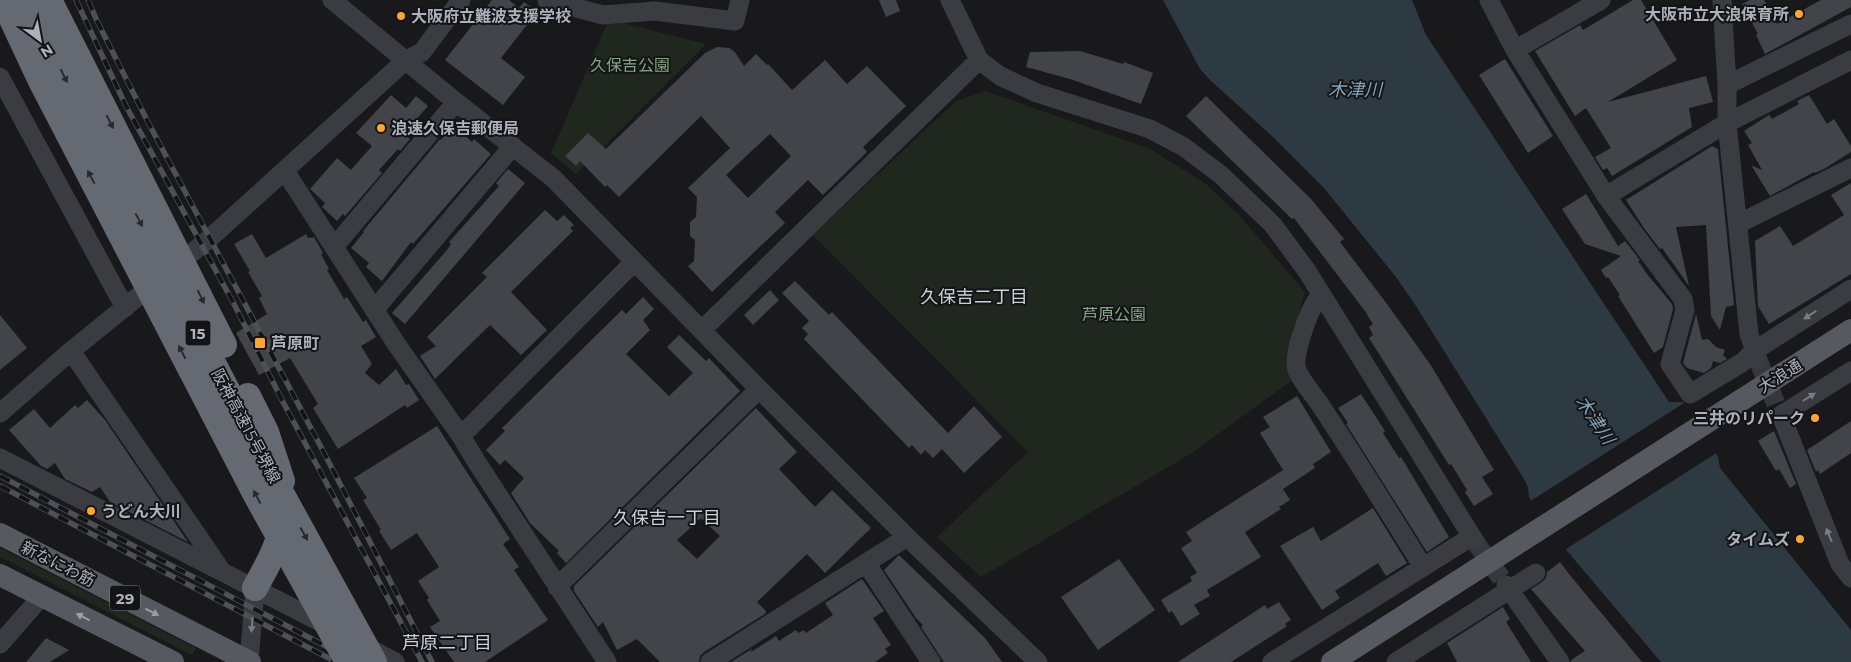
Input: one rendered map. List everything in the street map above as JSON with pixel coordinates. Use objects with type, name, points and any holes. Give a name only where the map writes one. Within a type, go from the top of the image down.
[{"type":"highway","name":"阪神高速15号堺線","points":[[3,0],[40,81],[233,451],[348,662]]},
{"type":"highway","name":"阪神高速15号堺線","points":[[28,0],[60,70],[274,480],[374,662]]},
{"type":"highway","points":[[49,0],[198,290],[266,432],[275,457],[283,484],[284,510],[282,532],[255,588]]},
{"type":"main road","name":"大浪通","points":[[1332,662],[1851,330]]},
{"type":"main road","name":"新なにわ筋","points":[[0,534],[249,662]]},
{"type":"main road","name":"29","points":[[0,575],[170,661]]},
{"type":"street","points":[[332,0],[405,61],[553,178],[907,537],[1038,662]]},
{"type":"street","points":[[0,412],[71,351],[210,238],[405,61],[422,52],[461,0]]},
{"type":"street","points":[[547,0],[603,15],[655,11],[735,21],[740,0]]},
{"type":"street","points":[[950,0],[979,60],[1000,76],[1037,93],[1150,129],[1184,147],[1221,175],[1272,226],[1307,271],[1473,538],[1423,567],[1272,662]]},
{"type":"street","points":[[1489,0],[1516,50],[1606,196],[1683,298],[1685,310],[1670,364],[1690,394],[1756,356],[1851,289]]},
{"type":"street","points":[[1516,50],[1601,0]]},
{"type":"street","points":[[1722,0],[1727,85],[1727,123],[1749,334],[1756,356]]},
{"type":"street","points":[[1727,85],[1851,24]]},
{"type":"street","points":[[702,330],[979,60]]},
{"type":"street","points":[[1606,196],[1727,123],[1851,60]]},
{"type":"street","points":[[0,77],[124,308]]},
{"type":"street","points":[[334,247],[456,102]]},
{"type":"street","points":[[375,309],[513,146]]},
{"type":"street","points":[[1738,224],[1851,168]]},
{"type":"street","points":[[285,171],[397,344],[461,436],[607,662]]},
{"type":"street","points":[[461,436],[634,262]]},
{"type":"street","points":[[1322,295],[1317,299],[1304,325],[1295,366],[1302,380],[1352,454],[1423,567]]},
{"type":"street","points":[[71,351],[224,573]]},
{"type":"street","points":[[1851,371],[1780,412],[1840,564],[1851,578]]},
{"type":"street","points":[[557,587],[759,389]]},
{"type":"street","points":[[0,458],[255,588],[395,662]]},
{"type":"street","points":[[710,662],[907,537]]},
{"type":"street","points":[[866,563],[932,662]]},
{"type":"street","points":[[1396,662],[1508,587],[1536,573]]},
{"type":"street","points":[[1508,587],[1560,662]]},
{"type":"street","points":[[249,662],[255,588]]},
{"type":"street","points":[[0,644],[42,596]]},
{"type":"green space","name":"久保吉公園","points":[[623,23],[706,44],[576,174],[551,153],[607,24]]},
{"type":"green space","name":"芦原公園","points":[[985,91],[1148,148],[1205,183],[1240,216],[1305,292],[1290,358],[1291,381],[1192,453],[981,577],[937,537],[1028,452],[813,235],[956,101]]},
{"type":"green space","points":[[0,548],[196,648],[192,655],[0,557]]},
{"type":"water","name":"木津川","points":[[1163,0],[1412,0],[1426,35],[1669,402],[1684,402],[1718,457],[1720,468],[1851,630],[1851,662],[1661,662],[1546,526],[1529,497],[1528,487],[1524,479],[1396,277],[1324,188],[1271,135],[1200,69]]},
{"type":"pier","points":[[1687,401],[1718,452],[1563,551],[1544,527],[1529,502]]},
{"type":"building","points":[[492,0],[509,0],[519,8],[524,2],[537,12],[501,58],[525,77],[503,105],[445,60]]},
{"type":"building","points":[[879,0],[896,0],[900,11],[886,17]]},
{"type":"building","points":[[1633,0],[1641,0],[1677,60],[1608,102],[1706,76],[1713,102],[1689,108],[1692,127],[1612,176],[1607,168],[1603,170],[1595,157],[1611,148],[1586,108],[1575,116],[1535,51],[1580,25],[1583,30]]},
{"type":"building","points":[[1750,0],[1764,0],[1777,24],[1821,0],[1851,0],[1851,7],[1765,54],[1756,35],[1758,34],[1742,4]]},
{"type":"building","points":[[717,47],[729,48],[735,52],[744,66],[756,54],[792,90],[825,60],[847,84],[867,66],[906,106],[863,147],[867,152],[823,195],[808,180],[775,212],[785,223],[712,292],[688,266],[694,261],[695,240],[690,236],[690,222],[696,217],[697,197],[688,188],[730,148],[701,116],[619,197],[607,185],[605,187],[580,161],[576,166],[565,156],[588,133],[606,149],[705,53]],"holes":[[[770,134],[791,156],[748,198],[726,175]]]},
{"type":"building","points":[[1080,51],[1123,64],[1124,62],[1153,73],[1141,104],[1070,79],[1026,67],[1030,52]]},
{"type":"building","points":[[1505,59],[1553,136],[1528,153],[1479,75]]},
{"type":"building","points":[[391,95],[406,108],[416,96],[428,106],[404,133],[410,139],[379,170],[382,173],[345,216],[343,214],[337,221],[322,207],[325,203],[310,189],[337,158],[351,170],[372,146],[356,133]]},
{"type":"building","points":[[1809,95],[1827,124],[1834,119],[1851,146],[1851,152],[1824,169],[1814,172],[1770,196],[1751,165],[1762,170],[1748,145],[1752,143],[1744,131],[1769,115],[1772,119],[1799,104],[1797,101]]},
{"type":"building","points":[[1206,96],[1311,199],[1344,239],[1340,242],[1430,364],[1494,470],[1482,477],[1493,494],[1474,506],[1465,492],[1467,490],[1451,464],[1449,465],[1369,338],[1373,335],[1369,327],[1373,324],[1368,315],[1294,218],[1292,219],[1186,116]]},
{"type":"building","points":[[453,125],[472,142],[474,139],[491,154],[413,244],[411,242],[382,281],[366,267],[369,263],[351,248],[363,231]]},
{"type":"building","points":[[1712,146],[1718,149],[1734,305],[1726,307],[1720,330],[1711,316],[1706,225],[1676,227],[1689,286],[1662,248],[1660,249],[1644,228],[1626,200]]},
{"type":"building","points":[[508,169],[525,183],[405,324],[392,313],[447,250],[451,244],[449,242],[499,186],[496,183]]},
{"type":"building","points":[[1851,183],[1851,274],[1769,324],[1758,306],[1755,241],[1780,226],[1793,246],[1844,215],[1831,195]]},
{"type":"building","points":[[1586,194],[1618,246],[1625,241],[1640,260],[1638,261],[1647,274],[1672,304],[1673,309],[1663,347],[1654,353],[1618,296],[1620,295],[1601,270],[1621,256],[1585,244],[1562,209]]},
{"type":"building","points":[[545,210],[557,221],[564,215],[574,225],[570,228],[573,231],[511,292],[547,330],[521,355],[490,325],[435,379],[420,356],[436,346],[427,337],[487,277],[482,273]]},
{"type":"building","points":[[252,234],[266,258],[306,234],[308,238],[314,237],[323,253],[321,254],[329,269],[327,270],[344,299],[347,297],[363,322],[366,320],[376,337],[361,346],[372,364],[365,373],[379,385],[396,369],[406,385],[409,384],[419,400],[407,408],[405,405],[338,449],[313,408],[318,404],[290,358],[259,375],[236,333],[267,314],[259,298],[262,296],[234,244]]},
{"type":"building","points":[[795,281],[829,315],[832,312],[948,433],[974,406],[1002,437],[964,473],[942,449],[933,458],[925,450],[921,455],[912,445],[909,448],[804,339],[808,334],[802,328],[809,321],[782,293]]},
{"type":"building","points":[[770,290],[779,300],[753,325],[744,315]]},
{"type":"building","points":[[643,297],[654,309],[643,320],[650,330],[626,354],[669,396],[693,373],[667,347],[679,335],[706,361],[709,358],[740,391],[566,563],[557,553],[559,551],[530,523],[511,493],[524,478],[505,460],[500,465],[486,450],[505,431],[502,428],[622,310],[626,314]]},
{"type":"building","points":[[1696,314],[1702,340],[1708,339],[1716,347],[1725,350],[1723,355],[1727,359],[1720,363],[1713,361],[1711,368],[1704,373],[1687,368],[1683,363]]},
{"type":"building","points":[[0,315],[27,348],[0,370]]},
{"type":"building","points":[[1361,394],[1385,431],[1383,433],[1399,458],[1401,457],[1449,537],[1427,552],[1346,424],[1348,423],[1338,408]]},
{"type":"building","points":[[1297,396],[1331,452],[1313,464],[1315,468],[1283,489],[1290,500],[1279,507],[1281,509],[1245,532],[1261,557],[1207,590],[1210,596],[1194,605],[1200,614],[1181,626],[1172,611],[1169,613],[1161,600],[1192,581],[1190,577],[1197,573],[1181,548],[1192,541],[1186,532],[1283,470],[1260,433],[1270,427],[1263,417]]},
{"type":"building","points":[[87,400],[105,420],[188,542],[110,502],[100,487],[92,492],[65,479],[55,463],[47,469],[41,466],[9,430],[34,409],[50,428],[75,405],[78,408]]},
{"type":"building","points":[[756,408],[797,452],[779,469],[815,507],[832,490],[871,528],[825,573],[807,554],[757,602],[766,611],[765,614],[704,652],[700,656],[699,662],[660,662],[637,639],[617,650],[603,622],[598,627],[574,591],[574,586]],"holes":[[[701,518],[720,536],[697,559],[677,540]]]},
{"type":"building","points":[[1851,421],[1851,453],[1820,474],[1818,470],[1816,472],[1807,450]]},
{"type":"building","points":[[437,426],[510,539],[503,544],[519,567],[514,570],[548,620],[485,662],[454,662],[430,627],[440,621],[418,581],[439,567],[417,533],[391,550],[363,500],[367,498],[354,478]]},
{"type":"building","points":[[1774,431],[1796,484],[1790,488],[1779,469],[1776,471],[1758,441]]},
{"type":"building","points":[[1373,508],[1407,563],[1386,576],[1378,563],[1335,591],[1340,598],[1322,610],[1280,546],[1313,527],[1321,541]]},
{"type":"building","points":[[899,555],[985,638],[1002,662],[944,662],[921,627],[923,625],[916,618],[884,570]]},
{"type":"building","points":[[1119,559],[1155,610],[1098,650],[1061,597]]},
{"type":"building","points":[[1560,562],[1642,662],[1571,662],[1571,660],[1585,651],[1531,589],[1542,582],[1546,578],[1547,572]]},
{"type":"building","points":[[862,579],[884,611],[873,618],[891,645],[885,649],[888,653],[875,662],[731,662],[776,636],[779,641],[796,630],[798,633],[804,630],[806,633],[833,615],[825,603]]},
{"type":"building","points":[[1279,602],[1291,620],[1285,624],[1287,626],[1231,662],[1178,662],[1265,605],[1267,609]]},
{"type":"building","points":[[1503,607],[1510,619],[1506,622],[1531,662],[1457,662],[1447,643]]},
{"type":"building","points":[[46,638],[69,650],[50,662],[26,662]]},
{"type":"tunnel","points":[[1758,360],[1778,409]]},
{"type":"tunnel","points":[[1474,540],[1506,585]]},
{"type":"railway","points":[[76,0],[126,106],[234,304],[282,400],[422,662]]},
{"type":"railway","points":[[88,0],[149,124],[321,447],[432,662]]},
{"type":"railway","points":[[0,476],[356,662]]},
{"type":"railway","points":[[0,486],[336,662]]},
{"type":"place","name":"大阪市立大浪保育所","points":[[1799,14]]},
{"type":"place","name":"大阪府立難波支援学校","points":[[401,16]]},
{"type":"place","name":"浪速久保吉郵便局","points":[[381,128]]},
{"type":"place","name":"芦原町","points":[[260,343]]},
{"type":"place","name":"三井のリパーク","points":[[1815,418]]},
{"type":"place","name":"うどん大川","points":[[91,511]]},
{"type":"place","name":"タイムズ","points":[[1800,539]]},
{"type":"district","name":"久保吉二丁目","points":[[974,297]]},
{"type":"district","name":"久保吉一丁目","points":[[667,518]]},
{"type":"district","name":"芦原二丁目","points":[[447,643]]}]
